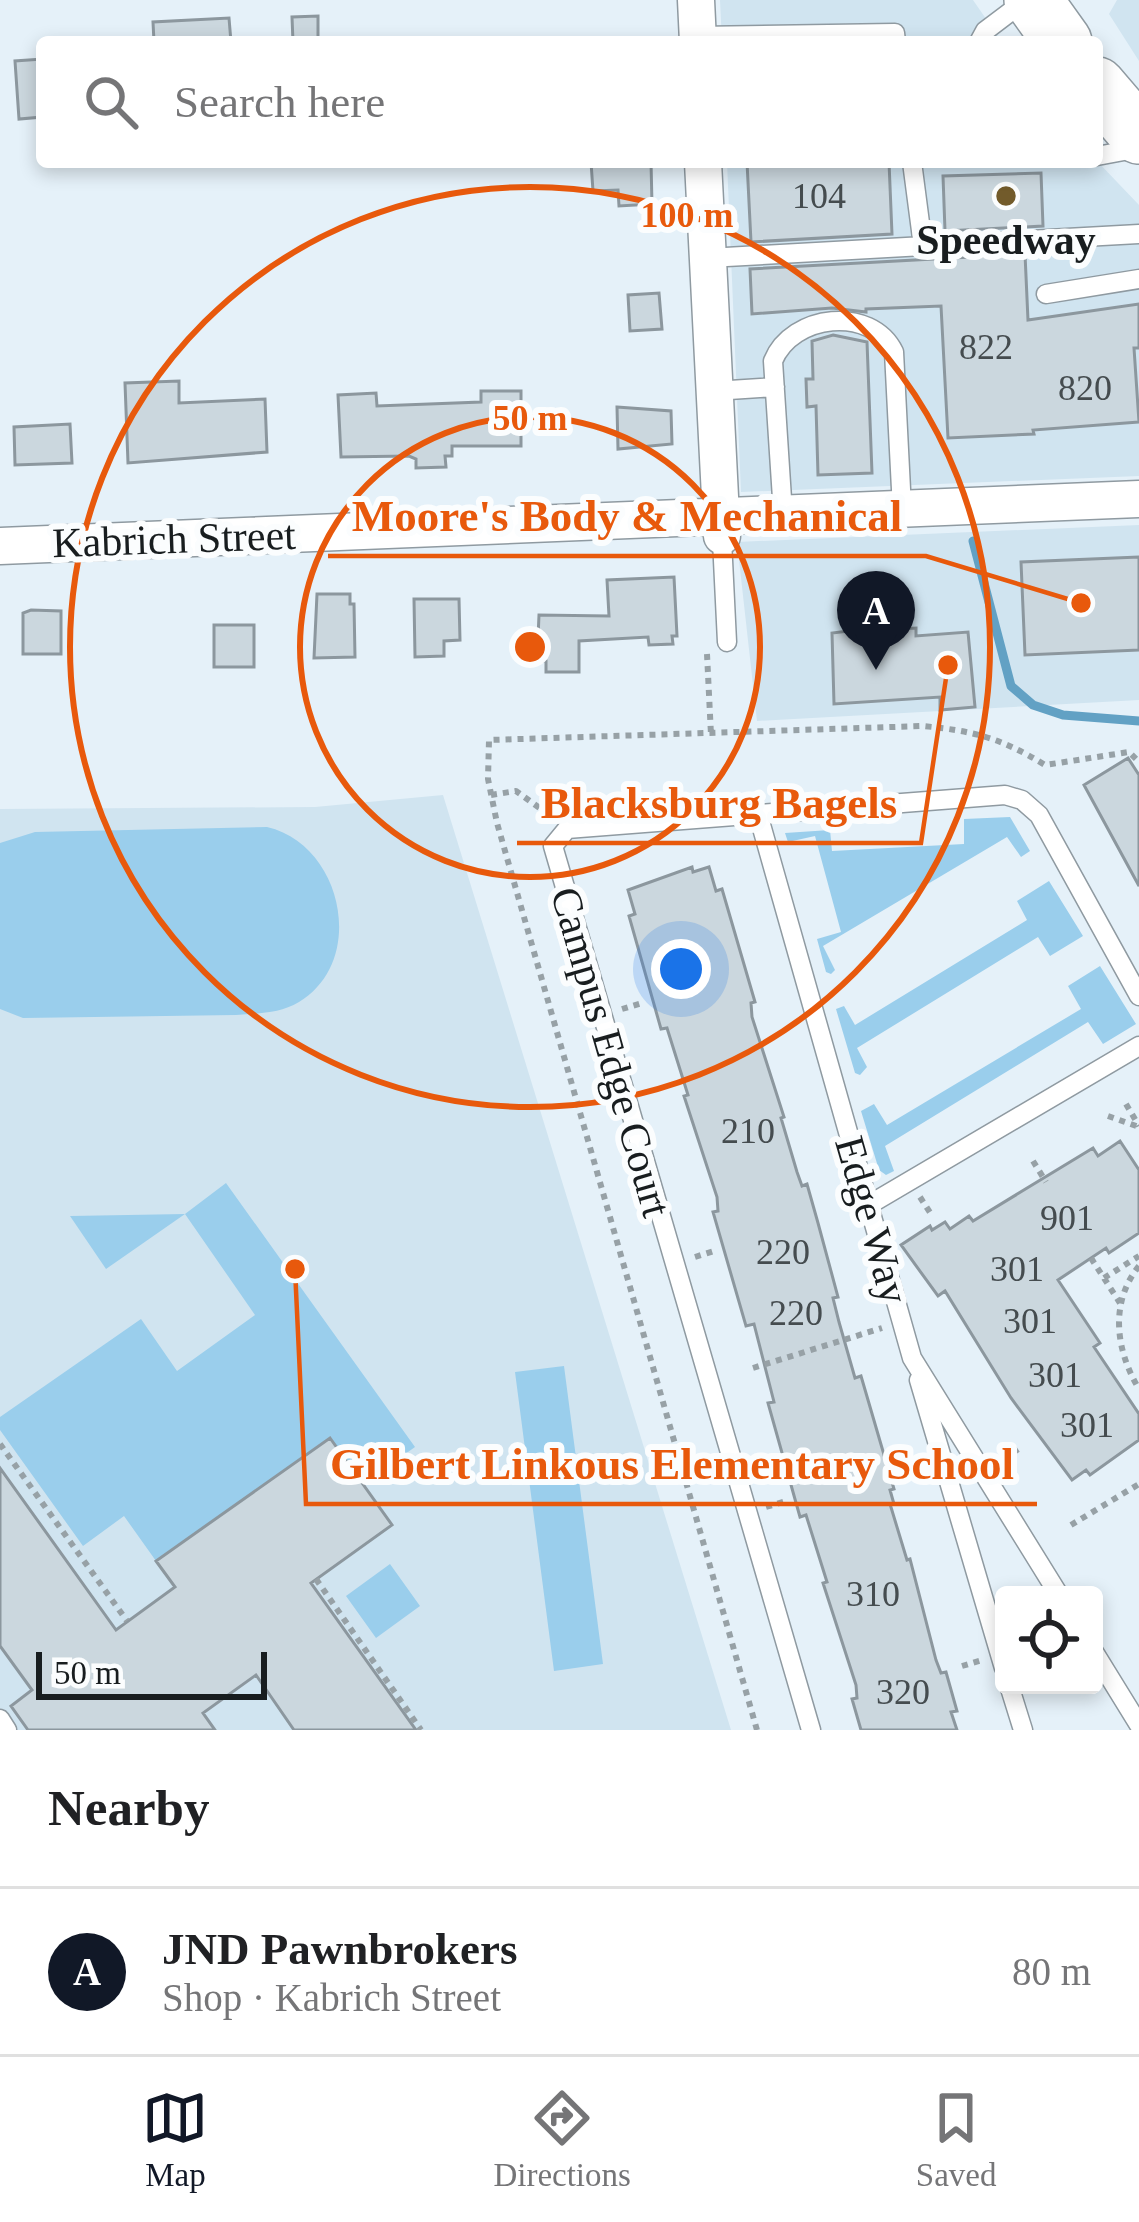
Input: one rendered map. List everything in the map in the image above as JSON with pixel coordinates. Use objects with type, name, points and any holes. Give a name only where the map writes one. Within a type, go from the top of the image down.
[{"type":"main road","points":[[1030,0],[1058,36]]},
{"type":"main road","points":[[1103,93],[1139,135]]},
{"type":"street","points":[[703,168],[721,528]]},
{"type":"street","name":"Kabrich Street","points":[[0,546],[721,528],[783,514],[1139,499]]},
{"type":"lane","points":[[983,36],[1030,0]]},
{"type":"lane","points":[[697,26],[895,36]]},
{"type":"lane","points":[[1103,155],[1139,148]]},
{"type":"lane","points":[[913,168],[923,246]]},
{"type":"lane","points":[[708,258],[1139,234]]},
{"type":"lane","points":[[1046,294],[1139,279]]},
{"type":"lane","points":[[783,514],[773,361],[793,333],[806,326],[860,321],[884,335],[895,352],[902,509]]},
{"type":"lane","points":[[715,391],[775,387]]},
{"type":"lane","points":[[721,528],[727,642]]},
{"type":"lane","name":"Campus Edge Court","points":[[811,1730],[554,846],[567,829],[1005,795],[1022,800],[1039,815],[1139,996]]},
{"type":"lane","name":"Edge Way","points":[[758,814],[912,1358],[1053,1586]]},
{"type":"lane","points":[[867,1206],[1139,1046]]},
{"type":"lane","points":[[912,1358],[995,1638]]},
{"type":"lane","points":[[1103,1667],[1139,1725]]},
{"type":"lane","points":[[1012,1694],[1023,1730]]},
{"type":"lane","points":[[0,1719],[8,1730]]},
{"type":"path","points":[[757,1730],[491,795],[489,740],[923,726],[1005,740],[1045,765],[1129,752],[1139,762]]},
{"type":"path","points":[[1038,776],[1045,765]]},
{"type":"path","points":[[491,795],[515,791],[541,808],[548,829]]},
{"type":"path","points":[[1126,1104],[1139,1126]]},
{"type":"path","points":[[1108,1116],[1139,1126]]},
{"type":"path","points":[[1033,1160],[1046,1182]]},
{"type":"path","points":[[1104,1278],[1139,1256]]},
{"type":"path","points":[[1091,1258],[1120,1304]]},
{"type":"path","points":[[1139,1266],[1120,1304],[1118,1337],[1139,1389]]},
{"type":"path","points":[[753,1368],[891,1325]]},
{"type":"path","points":[[0,1444],[127,1622]]},
{"type":"path","points":[[1071,1525],[1139,1484]]},
{"type":"path","points":[[316,1580],[421,1730]]},
{"type":"shaded area","points":[[720,0],[973,0],[998,36],[722,36]]},
{"type":"shaded area","points":[[1117,0],[1139,0],[1139,61],[1109,14]]},
{"type":"shaded area","points":[[1103,167],[1139,205],[1139,476],[741,492],[727,168]]},
{"type":"shaded area","points":[[1139,525],[1139,700],[757,721],[737,542]]},
{"type":"shaded area","points":[[443,795],[731,1730],[0,1730],[0,809],[315,807]]},
{"type":"shaded area","points":[[1010,817],[1030,851],[1021,857],[1007,837],[823,946],[835,970],[826,972],[817,939],[841,932],[815,836],[788,842],[785,833],[830,830],[832,851],[964,844],[964,819]]},
{"type":"shaded area","points":[[267,827],[293,838],[313,856],[337,905],[334,959],[321,983],[299,1002],[276,1011],[236,1015],[23,1018],[0,1009],[0,843],[35,832]]},
{"type":"shaded area","points":[[1049,881],[1083,936],[1050,956],[1038,937],[857,1048],[867,1067],[860,1075],[855,1073],[836,1009],[844,1006],[855,1025],[1027,920],[1017,901]]},
{"type":"shaded area","points":[[1100,966],[1136,1024],[1103,1044],[1088,1022],[885,1146],[894,1171],[886,1175],[879,1170],[861,1111],[874,1104],[887,1125],[1081,1009],[1068,986]]},
{"type":"shaded area","points":[[226,1183],[415,1447],[363,1484],[329,1438],[156,1561],[124,1516],[83,1546],[0,1430],[0,1417],[141,1319],[177,1371],[255,1315],[185,1214]]},
{"type":"shaded area","points":[[185,1214],[106,1269],[70,1216]]},
{"type":"shaded area","points":[[564,1366],[603,1664],[554,1671],[515,1372]]},
{"type":"shaded area","points":[[390,1564],[420,1606],[376,1638],[346,1596]]},
{"type":"building","points":[[318,16],[318,36],[293,36],[292,17]]},
{"type":"building","points":[[229,18],[230,36],[154,36],[153,22]]},
{"type":"building","points":[[36,59],[36,118],[19,119],[15,61]]},
{"type":"building","points":[[591,168],[651,168],[652,204],[619,206],[618,190],[593,191]]},
{"type":"building","points":[[747,168],[889,168],[892,234],[751,242]]},
{"type":"building","points":[[1041,173],[1043,226],[945,231],[943,176]]},
{"type":"building","points":[[1025,254],[1028,320],[1139,304],[1139,348],[1134,348],[1139,422],[948,438],[941,306],[752,314],[750,269]]},
{"type":"building","points":[[659,293],[662,329],[630,331],[628,295]]},
{"type":"building","points":[[833,335],[867,342],[872,473],[818,475],[816,406],[807,407],[806,379],[813,379],[812,341]]},
{"type":"building","points":[[179,381],[179,403],[265,399],[267,452],[128,463],[125,383]]},
{"type":"building","points":[[481,391],[521,391],[521,446],[452,446],[452,456],[445,456],[446,467],[416,468],[416,459],[409,456],[341,457],[338,395],[376,393],[377,406],[481,402]]},
{"type":"building","points":[[617,407],[671,411],[672,444],[618,449]]},
{"type":"building","points":[[70,424],[72,463],[15,465],[14,427]]},
{"type":"building","points":[[1139,557],[1139,650],[1025,655],[1021,562]]},
{"type":"building","points":[[674,577],[677,636],[672,636],[673,644],[649,645],[648,637],[579,641],[579,672],[546,672],[546,661],[537,661],[539,615],[609,616],[607,580]]},
{"type":"building","points":[[317,594],[350,594],[355,657],[314,658]]},
{"type":"building","points":[[414,599],[459,599],[460,640],[444,641],[444,656],[415,657]]},
{"type":"building","points":[[61,611],[61,654],[23,654],[23,613]]},
{"type":"building","points":[[214,625],[254,625],[254,667],[214,667]]},
{"type":"building","points":[[899,625],[899,629],[916,628],[916,636],[968,632],[975,707],[940,710],[940,697],[834,704],[832,633]]},
{"type":"building","points":[[1128,758],[1139,775],[1139,886],[1084,785]]},
{"type":"building","points":[[692,867],[693,872],[709,867],[716,891],[722,889],[755,1002],[751,1003],[752,1017],[797,1172],[802,1186],[807,1184],[838,1297],[833,1298],[839,1322],[855,1378],[861,1376],[894,1489],[890,1490],[894,1504],[890,1504],[910,1559],[936,1660],[941,1673],[946,1672],[957,1730],[861,1730],[852,1699],[857,1698],[856,1685],[806,1515],[800,1517],[768,1403],[774,1402],[754,1324],[746,1326],[713,1212],[718,1211],[717,1197],[684,1096],[688,1095],[667,1028],[661,1029],[629,916],[635,914],[628,890]]},
{"type":"building","points":[[1120,1141],[1139,1170],[1139,1233],[1058,1280],[1100,1343],[1094,1347],[1139,1414],[1139,1440],[1090,1475],[1086,1470],[1072,1480],[1011,1398],[945,1291],[938,1296],[901,1245],[930,1226],[932,1230],[945,1222],[950,1229],[969,1216],[973,1221],[1093,1148],[1098,1156]]},
{"type":"building","points":[[330,1438],[392,1525],[311,1583],[416,1730],[294,1730],[256,1675],[203,1713],[215,1730],[28,1730],[11,1706],[32,1690],[0,1646],[0,1468],[116,1630],[175,1587],[156,1561]]},
{"type":"waterway","points":[[973,541],[1011,686],[1033,705],[1063,715],[1139,721]]},
{"type":"place","name":"Speedway","points":[[1006,196]]},
{"type":"place","name":"Moore's Body & Mechanical","points":[[1081,603]]},
{"type":"place","name":"Blacksburg Bagels","points":[[948,665]]},
{"type":"place","name":"JND Pawnbrokers","points":[[876,670]]},
{"type":"place","name":"Gilbert Linkous Elementary School","points":[[295,1269]]}]
